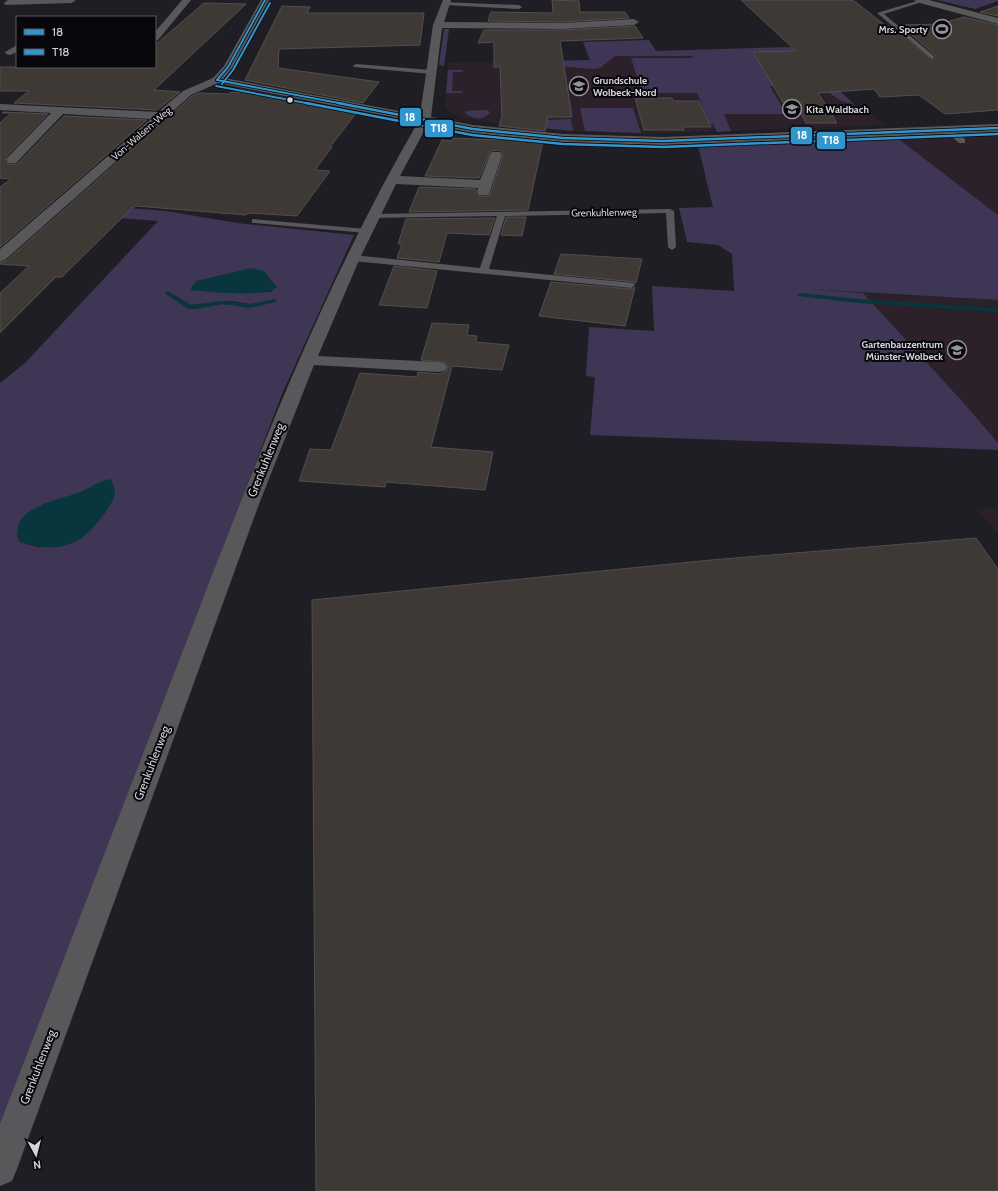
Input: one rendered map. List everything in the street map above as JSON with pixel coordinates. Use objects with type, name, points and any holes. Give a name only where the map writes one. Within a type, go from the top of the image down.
[{"type":"street","points":[[8,3],[72,0]]},
{"type":"street","points":[[63,8],[72,0]]},
{"type":"street","points":[[156,37],[187,0]]},
{"type":"street","name":"Von-Walsen-Weg","points":[[2,254],[187,93],[217,80],[228,66],[264,0]]},
{"type":"street","points":[[920,0],[998,21]]},
{"type":"street","name":"Grenkuhlenweg","points":[[0,1169],[249,504],[308,360],[372,216],[399,165],[426,119],[438,25],[446,2]]},
{"type":"street","points":[[438,25],[562,26],[634,22]]},
{"type":"street","points":[[217,80],[473,129],[512,134],[605,140],[663,142],[998,128]]},
{"type":"street","points":[[0,107],[161,116]]},
{"type":"street","points":[[12,160],[60,110]]},
{"type":"street","points":[[392,180],[484,188],[496,155]]},
{"type":"street","points":[[308,360],[439,367]]},
{"type":"lane","points":[[920,0],[880,13],[932,57]]},
{"type":"lane","points":[[446,2],[519,7]]},
{"type":"lane","points":[[356,66],[431,72]]},
{"type":"lane","points":[[948,130],[962,141]]},
{"type":"lane","name":"Grenkuhlenweg","points":[[372,216],[670,211],[672,247]]},
{"type":"lane","points":[[484,270],[502,214]]},
{"type":"lane","points":[[256,221],[366,231]]},
{"type":"lane","points":[[353,258],[631,285]]},
{"type":"shaded area","points":[[937,0],[998,0],[998,1],[975,9]]},
{"type":"shaded area","points":[[444,29],[449,29],[444,66],[439,65]]},
{"type":"shaded area","name":"Grundschule Wolbeck-Nord","points":[[649,40],[656,51],[791,47],[854,104],[888,125],[640,134],[584,132],[522,127],[460,118],[445,108],[448,63],[590,60],[583,42]]},
{"type":"shaded area","points":[[649,40],[656,51],[791,47],[854,104],[841,101],[828,92],[814,86],[770,86],[786,114],[724,114],[731,131],[717,132],[713,124],[708,124],[706,119],[708,119],[697,93],[642,93],[631,58],[693,58],[692,56],[615,56],[600,68],[592,69],[508,62],[590,60],[583,42]]},
{"type":"shaded area","points":[[448,70],[463,70],[463,72],[453,72],[452,91],[462,91],[462,93],[446,93]]},
{"type":"shaded area","points":[[580,108],[633,108],[641,133],[585,131]]},
{"type":"shaded area","points":[[488,110],[490,113],[481,118],[475,118],[465,114],[466,111]]},
{"type":"shaded area","points":[[501,118],[522,118],[523,121],[571,119],[573,131],[499,124]]},
{"type":"shaded area","points":[[998,132],[998,215],[896,137]]},
{"type":"shaded area","points":[[896,137],[998,215],[998,300],[806,289],[863,293],[962,401],[998,443],[998,450],[590,435],[595,377],[586,376],[589,327],[654,331],[652,286],[734,291],[732,254],[718,245],[687,242],[679,208],[713,207],[698,146]]},
{"type":"shaded area","points":[[76,204],[166,211],[237,223],[354,235],[282,394],[0,1129],[0,383],[25,363],[158,221],[64,214]],"holes":[[[229,274],[273,290],[270,292],[232,293],[191,290],[197,281]],[[167,291],[191,305],[230,301],[250,304],[223,304],[195,309],[187,308]],[[106,480],[63,546],[37,547],[20,542],[17,535],[43,504],[80,493]]]},
{"type":"shaded area","name":"Gartenbauzentrum Münster-Wolbeck","points":[[863,293],[998,300],[998,443],[962,401]]},
{"type":"shaded area","points":[[998,508],[998,534],[976,509]]},
{"type":"water","points":[[251,268],[264,271],[277,287],[261,292],[249,293],[223,293],[191,290],[197,281]]},
{"type":"water","points":[[167,291],[191,305],[221,301],[250,304],[275,299],[277,302],[249,308],[223,304],[195,309],[187,308],[165,294]]},
{"type":"water","points":[[111,479],[115,491],[111,504],[100,519],[82,538],[64,546],[57,547],[41,547],[20,542],[18,530],[21,521],[27,513],[37,507],[80,492],[99,482]]},
{"type":"building","points":[[552,0],[579,1],[580,12],[625,12],[629,18],[562,22],[488,21],[491,12],[553,13]]},
{"type":"building","points":[[741,0],[853,0],[886,26],[890,26],[933,60],[936,58],[935,55],[900,25],[940,24],[964,17],[998,25],[998,110],[945,114],[919,95],[880,97],[874,89],[818,93],[837,123],[806,123],[801,114],[790,114],[753,52],[796,51]]},
{"type":"building","points":[[204,3],[246,4],[154,90],[180,92],[157,110],[14,103],[29,91],[0,91],[0,67],[156,68],[156,44]]},
{"type":"building","points":[[282,6],[310,7],[307,13],[424,13],[420,45],[279,49],[278,68],[379,82],[363,103],[245,80]]},
{"type":"building","points":[[998,6],[998,16],[980,12]]},
{"type":"building","points":[[635,26],[643,38],[560,41],[572,117],[548,117],[545,131],[499,126],[502,117],[500,67],[494,67],[494,42],[478,43],[484,30],[562,30]]},
{"type":"building","points":[[240,89],[357,112],[330,147],[332,147],[315,170],[330,171],[297,216],[248,213],[246,215],[136,206],[132,208],[62,277],[56,277],[0,333],[0,293],[29,266],[0,264],[0,262],[6,261],[192,96],[199,93],[239,93]]},
{"type":"building","points":[[635,98],[672,98],[673,101],[699,101],[711,127],[683,127],[684,130],[644,130]]},
{"type":"building","points":[[3,112],[48,114],[7,156],[5,161],[8,164],[17,164],[64,116],[147,120],[0,247],[0,187],[11,179],[0,178],[0,123],[11,113],[2,113]]},
{"type":"building","points":[[496,137],[543,141],[528,210],[409,212],[419,187],[476,189],[476,193],[479,196],[490,196],[503,155],[500,150],[491,151],[479,178],[425,176],[442,140],[452,141],[453,138],[496,140]]},
{"type":"building","points":[[506,217],[526,217],[522,236],[501,235]]},
{"type":"building","points":[[495,218],[489,235],[447,233],[439,262],[397,258],[402,244],[398,244],[406,219]]},
{"type":"building","points":[[561,254],[642,259],[636,283],[554,274]]},
{"type":"building","points":[[394,266],[437,271],[427,308],[379,305]]},
{"type":"building","points":[[551,282],[631,289],[635,287],[625,326],[539,316]]},
{"type":"building","points":[[432,323],[469,325],[467,335],[477,336],[476,342],[509,345],[502,370],[452,366],[431,447],[493,452],[485,490],[386,482],[385,487],[299,481],[310,449],[331,450],[360,373],[417,377],[418,372],[439,374],[446,372],[448,366],[445,362],[421,360]]},
{"type":"building","points":[[976,538],[998,569],[998,1191],[316,1191],[312,600],[711,560]]},
{"type":"waterway","points":[[800,295],[859,301],[998,310]]},
{"type":"transit line","name":"18","points":[[217,80],[228,67],[265,0]]},
{"type":"transit line","name":"T18","points":[[222,84],[233,70],[270,3]]},
{"type":"transit line","name":"18","points":[[217,80],[473,129],[563,138],[663,141],[998,128]]},
{"type":"transit line","name":"T18","points":[[216,86],[472,135],[563,144],[663,147],[998,134]]},
{"type":"place","name":"Mrs. Sporty","points":[[942,29]]},
{"type":"place","name":"Grundschule Wolbeck-Nord","points":[[579,86]]},
{"type":"place","name":"Kita Waldbach","points":[[792,109]]},
{"type":"place","name":"Gartenbauzentrum Münster-Wolbeck","points":[[957,350]]}]
